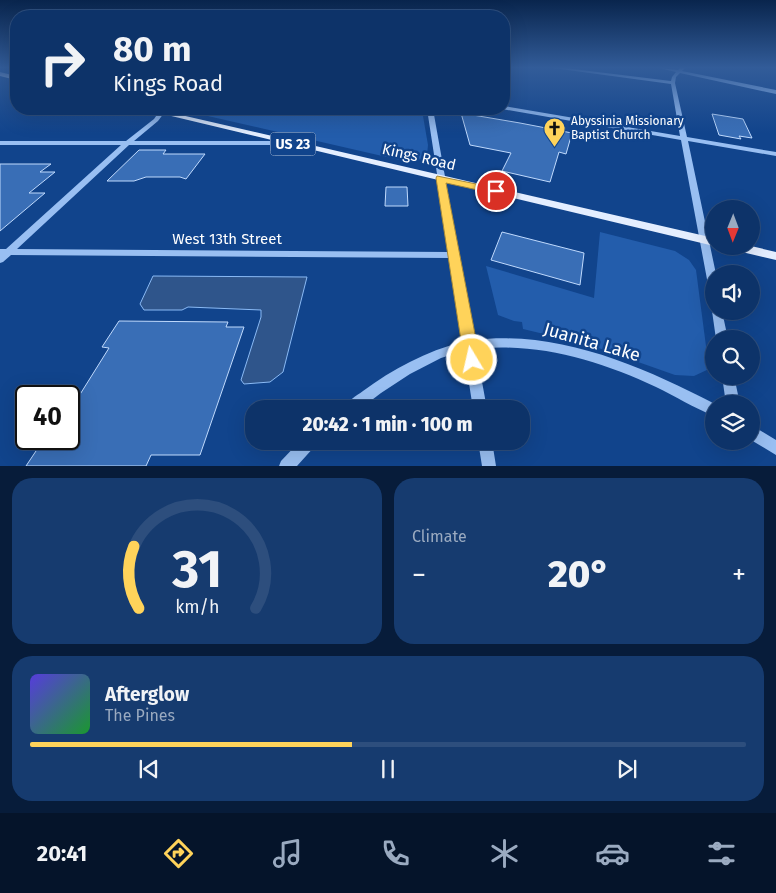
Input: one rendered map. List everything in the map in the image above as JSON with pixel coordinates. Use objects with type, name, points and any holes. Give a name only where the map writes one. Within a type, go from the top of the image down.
[{"type":"main road","name":"Kings Road","points":[[179,115],[705,239]]},
{"type":"main road","points":[[760,252],[776,256]]},
{"type":"street","points":[[674,90],[705,227]]},
{"type":"street","points":[[510,109],[776,154]]},
{"type":"street","points":[[0,260],[4,252],[160,115]]},
{"type":"street","points":[[431,115],[478,400]]},
{"type":"street","points":[[0,143],[292,143]]},
{"type":"street","name":"West 13th Street","points":[[4,252],[454,255]]},
{"type":"street","name":"Juanita Lake","points":[[361,400],[372,391],[424,361],[469,345],[501,342],[530,343],[561,349],[619,366],[679,391],[705,405]]},
{"type":"street","points":[[760,438],[776,448]]},
{"type":"street","points":[[286,466],[301,450]]},
{"type":"street","points":[[486,450],[489,466]]},
{"type":"shaded area","points":[[203,115],[423,116],[428,145],[427,155],[422,159],[404,161]]},
{"type":"shaded area","points":[[600,232],[675,251],[689,260],[696,270],[705,339],[705,371],[694,376],[675,375],[590,345],[523,329],[522,322],[498,315],[486,266],[594,298]]},
{"type":"shaded area","points":[[153,276],[307,277],[283,372],[270,382],[244,384],[241,380],[261,317],[261,310],[188,307],[182,310],[144,310],[140,304]]},
{"type":"building","points":[[712,114],[743,119],[752,138],[739,136],[741,139],[719,135]]},
{"type":"building","name":"Abyssinia Missionary Baptist Church","points":[[462,115],[473,115],[572,133],[566,154],[559,152],[550,182],[502,171],[511,153],[470,145]]},
{"type":"building","points":[[139,150],[166,150],[163,154],[205,154],[186,179],[180,177],[146,177],[134,181],[107,181]]},
{"type":"building","points":[[0,164],[51,164],[40,172],[55,172],[29,193],[45,193],[0,231]]},
{"type":"building","points":[[386,187],[407,187],[408,206],[385,206]]},
{"type":"building","points":[[502,232],[584,253],[580,285],[491,260]]},
{"type":"building","points":[[119,321],[228,322],[226,327],[244,327],[200,455],[151,455],[146,466],[26,466],[37,450],[80,450],[80,394],[109,348],[102,347]]},
{"type":"place","name":"Abyssinia Missionary Baptist Church","points":[[555,147]]},
{"type":"route","points":[[472,360],[441,178],[496,191]]}]
